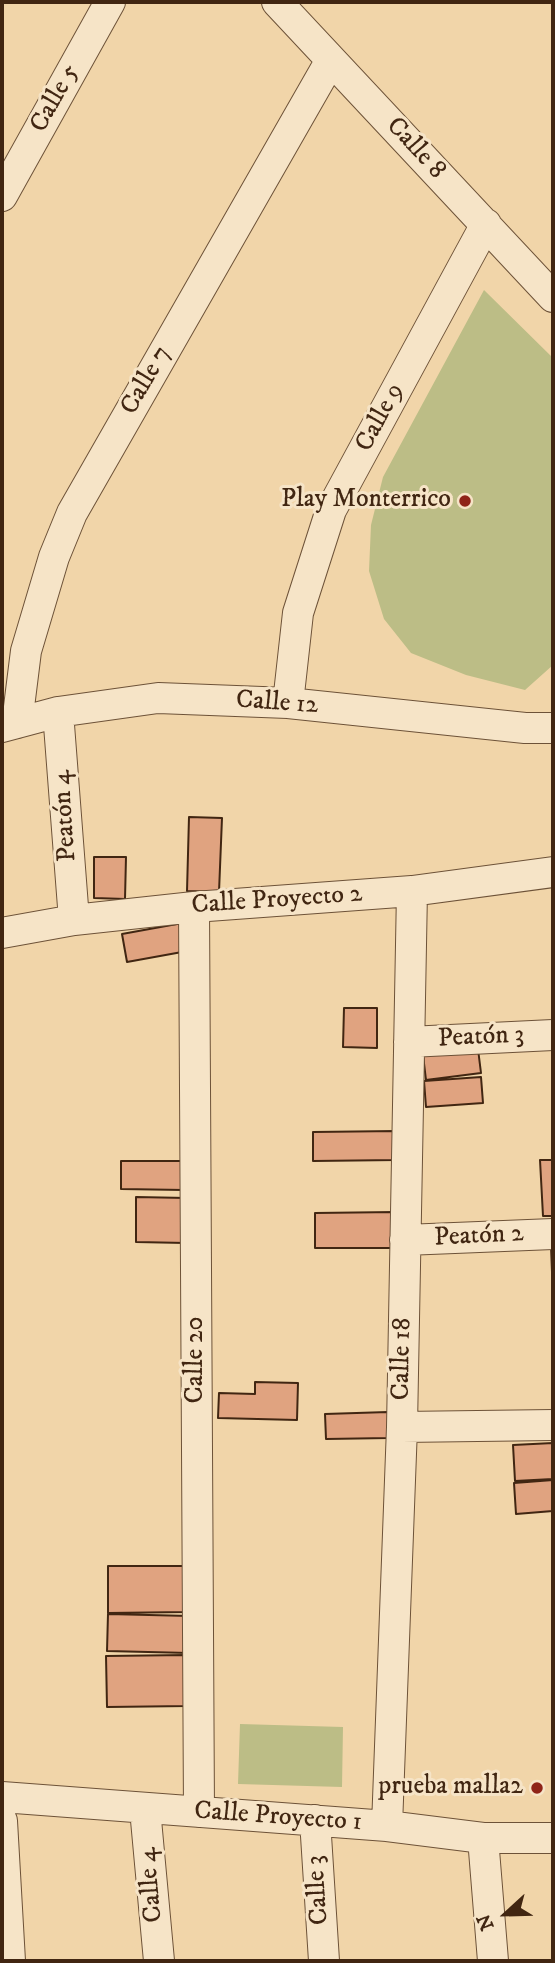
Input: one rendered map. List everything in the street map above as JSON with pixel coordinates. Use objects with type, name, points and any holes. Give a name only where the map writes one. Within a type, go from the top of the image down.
[{"type":"street","name":"Calle 5","points":[[2,196],[110,2]]},
{"type":"street","name":"Calle 8","points":[[277,2],[553,297]]},
{"type":"street","name":"Calle 7","points":[[9,725],[26,651],[54,557],[72,513],[331,60]]},
{"type":"street","name":"Calle 9","points":[[288,703],[298,613],[331,510],[486,224]]},
{"type":"street","name":"Calle 12","points":[[9,725],[58,712],[158,698],[288,703],[525,728],[553,728]]},
{"type":"street","name":"Peatón 4","points":[[58,712],[74,920]]},
{"type":"street","name":"Calle Proyecto 2","points":[[2,933],[74,920],[194,907],[412,891],[553,872]]},
{"type":"street","name":"Calle 18","points":[[387,1826],[402,1427],[412,891]]},
{"type":"street","name":"Calle 20","points":[[194,907],[199,1812]]},
{"type":"street","name":"Peatón 3","points":[[409,1042],[553,1035]]},
{"type":"street","name":"Peatón 2","points":[[405,1240],[553,1234]]},
{"type":"street","points":[[402,1427],[553,1425]]},
{"type":"street","name":"Calle Proyecto 1","points":[[2,1797],[387,1826],[483,1838],[553,1838]]},
{"type":"street","name":"Calle 4","points":[[145,1809],[159,1961]]},
{"type":"street","name":"Calle 3","points":[[314,1820],[324,1961]]},
{"type":"street","points":[[2,1821],[10,1961]]},
{"type":"street","points":[[483,1838],[493,1961]]},
{"type":"green space","name":"Play Monterrico","points":[[484,290],[553,358],[553,665],[525,690],[466,675],[411,653],[384,619],[369,571],[371,525],[383,477]]},
{"type":"green space","points":[[240,1724],[343,1727],[342,1787],[238,1784]]},
{"type":"building","points":[[189,817],[222,818],[219,892],[187,891]]},
{"type":"building","points":[[94,857],[126,857],[125,899],[94,898]]},
{"type":"building","points":[[188,922],[193,950],[127,962],[122,934]]},
{"type":"building","points":[[344,1008],[377,1008],[377,1048],[343,1047]]},
{"type":"building","points":[[478,1049],[481,1073],[426,1080],[423,1055]]},
{"type":"building","points":[[481,1077],[483,1103],[426,1107],[424,1081]]},
{"type":"building","points":[[397,1131],[397,1160],[313,1161],[313,1132]]},
{"type":"building","points":[[540,1160],[553,1160],[553,1216],[543,1216]]},
{"type":"building","points":[[121,1161],[185,1161],[184,1190],[121,1189]]},
{"type":"building","points":[[136,1197],[187,1198],[186,1243],[136,1242]]},
{"type":"building","points":[[396,1212],[396,1248],[315,1248],[315,1213]]},
{"type":"building","points":[[551,1246],[553,1246],[553,1298]]},
{"type":"building","points":[[255,1382],[298,1383],[297,1420],[218,1418],[219,1393],[255,1394]]},
{"type":"building","points":[[388,1412],[389,1438],[326,1439],[325,1414]]},
{"type":"building","points":[[553,1443],[553,1479],[515,1481],[513,1445]]},
{"type":"building","points":[[553,1480],[553,1511],[516,1514],[514,1483]]},
{"type":"building","points":[[108,1566],[186,1566],[187,1612],[108,1613]]},
{"type":"building","points":[[108,1614],[190,1616],[189,1653],[107,1651]]},
{"type":"building","points":[[187,1655],[188,1706],[107,1707],[106,1656]]},
{"type":"place","name":"Play Monterrico","points":[[465,501]]},
{"type":"place","name":"prueba malla2","points":[[537,1788]]}]
